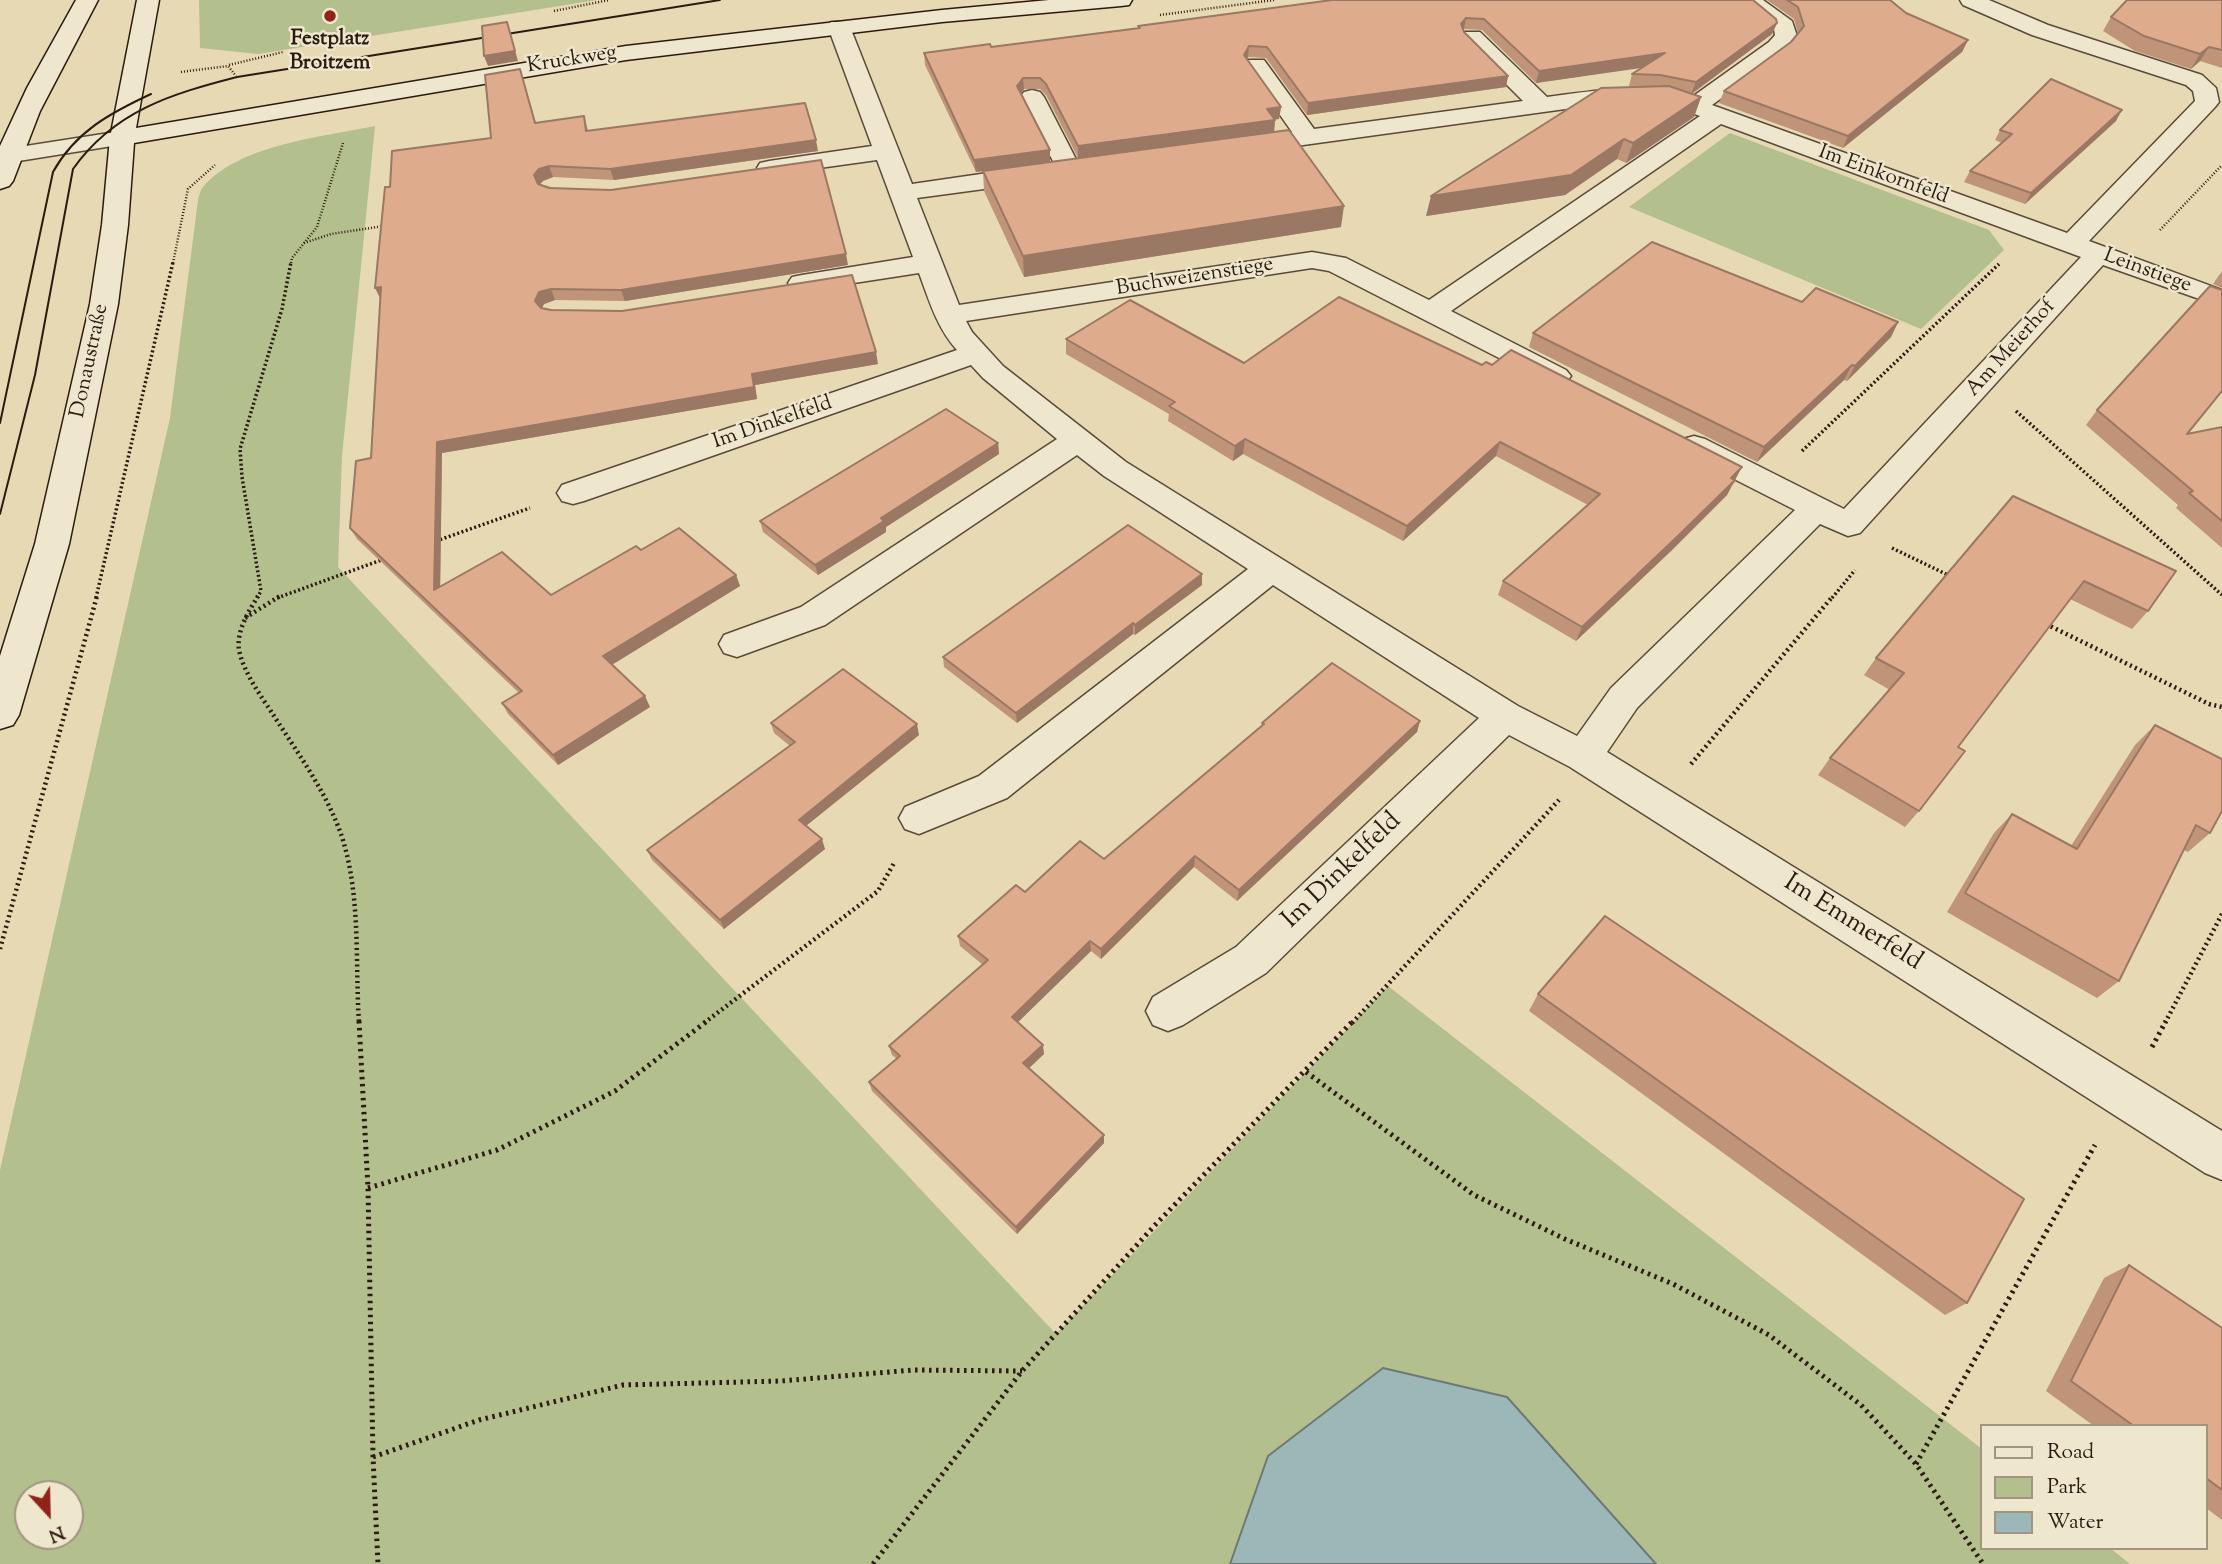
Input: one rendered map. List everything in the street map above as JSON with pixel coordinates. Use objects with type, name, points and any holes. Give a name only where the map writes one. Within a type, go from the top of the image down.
[{"type":"street","points":[[0,181],[4,157],[87,0]]},
{"type":"street","name":"Donaustraße","points":[[0,715],[52,544],[104,304],[115,225],[122,138],[148,0]]},
{"type":"street","name":"Kruckweg","points":[[942,16],[1025,0]]},
{"type":"street","name":"Kruckweg","points":[[4,157],[626,52],[942,16],[1121,0]]},
{"type":"street","points":[[1431,312],[1706,111],[1777,47],[1786,36],[1784,26],[1749,0]]},
{"type":"street","points":[[1971,0],[2012,20],[2081,45],[2180,75],[2213,90],[2207,102],[2072,244]]},
{"type":"street","points":[[839,27],[949,316],[974,354],[1009,386],[1115,469],[1505,716],[1583,756]]},
{"type":"street","points":[[1472,37],[1541,105]]},
{"type":"street","points":[[1256,65],[1307,137]]},
{"type":"street","name":"Im Einkornfeld","points":[[1228,148],[1609,96],[1666,96],[2072,244]]},
{"type":"street","points":[[1032,97],[1069,169]]},
{"type":"street","points":[[749,171],[885,151]]},
{"type":"street","points":[[901,193],[1096,166]]},
{"type":"street","name":"Leinstiege","points":[[2072,244],[2222,299]]},
{"type":"street","name":"Am Meierhof","points":[[1583,756],[1624,698],[1828,514],[1848,525],[2098,254],[2072,244]]},
{"type":"street","name":"Buchweizenstiege","points":[[949,316],[1312,260],[1336,264],[1581,388]]},
{"type":"street","points":[[776,288],[928,263]]},
{"type":"street","name":"Im Dinkelfeld","points":[[573,494],[974,354]]},
{"type":"street","points":[[1668,432],[1828,514]]},
{"type":"street","points":[[737,645],[813,615],[1077,440]]},
{"type":"street","points":[[919,818],[993,788],[1270,569]]},
{"type":"street","name":"Im Dinkelfeld","points":[[1168,1011],[1251,960],[1505,716]]},
{"type":"street","name":"Im Emmerfeld","points":[[1583,756],[2222,1157]]},
{"type":"path","points":[[554,11],[609,0]]},
{"type":"path","points":[[173,73],[228,66],[284,52]]},
{"type":"path","points":[[228,66],[239,83]]},
{"type":"path","points":[[345,135],[317,227],[292,258],[282,309],[240,449],[261,591],[244,619],[239,649],[254,685],[321,789],[342,838],[356,902],[355,955],[368,1188],[373,1457],[378,1564]]},
{"type":"path","points":[[303,243],[331,234],[388,225]]},
{"type":"path","points":[[1768,483],[2034,231]]},
{"type":"path","points":[[1976,389],[2007,403],[2222,595]]},
{"type":"path","points":[[428,544],[573,494]]},
{"type":"path","points":[[1828,514],[1953,578]]},
{"type":"path","points":[[244,619],[283,594],[388,557]]},
{"type":"path","points":[[2038,620],[2209,704],[2222,707]]},
{"type":"path","points":[[873,1564],[1021,1371],[1156,1224],[1306,1072],[1555,807],[1583,756]]},
{"type":"path","points":[[368,1188],[498,1150],[615,1091],[878,891],[919,818]]},
{"type":"path","points":[[1916,1464],[2103,1131],[2121,1094],[2151,1049],[2222,915]]},
{"type":"path","points":[[1306,1072],[1475,1195],[1565,1239],[1673,1284],[1769,1335],[1861,1405],[1916,1464],[1983,1564]]},
{"type":"path","points":[[373,1457],[479,1420],[623,1385],[781,1381],[913,1370],[1021,1371]]},
{"type":"green space","points":[[199,0],[597,0],[258,54],[200,48]]},
{"type":"green space","points":[[375,126],[342,456],[338,567],[1056,1334],[1388,986],[1980,1447],[1980,1550],[2112,1550],[2130,1564],[1656,1564],[1633,1540],[1268,1456],[1230,1564],[0,1564],[0,1170],[170,418],[199,197],[203,187],[219,172],[238,161],[283,145]]},
{"type":"green space","points":[[1730,133],[1989,230],[2004,250],[1921,329],[1629,207]]},
{"type":"water","points":[[1383,1368],[1507,1397],[1656,1564],[1230,1564],[1268,1456]]},
{"type":"building","points":[[1332,0],[1753,0],[1776,19],[1777,23],[1696,82],[1660,75],[1632,74],[1665,53],[1539,71],[1484,19],[1466,18],[1461,24],[1464,32],[1508,76],[1308,103],[1267,47],[1249,46],[1244,55],[1281,107],[1267,109],[1275,120],[1078,146],[1046,84],[1040,78],[1023,78],[1017,86],[1050,150],[974,160],[924,53],[1140,28],[1138,26]]},
{"type":"building","points":[[1787,0],[1890,0],[1906,13],[1968,40],[1848,136],[1724,91],[1791,42],[1804,26],[1798,7]]},
{"type":"building","points":[[2127,0],[2222,0],[2222,50],[2209,47],[2200,54],[2144,36],[2111,17]]},
{"type":"building","points":[[507,22],[515,51],[484,56],[482,26]]},
{"type":"building","points":[[520,69],[535,123],[584,116],[586,131],[805,103],[816,140],[610,169],[549,166],[539,169],[534,175],[538,184],[549,188],[611,190],[821,160],[846,254],[621,290],[551,289],[539,292],[535,301],[541,308],[622,311],[852,275],[876,352],[752,374],[754,387],[437,442],[434,590],[502,552],[551,595],[636,546],[641,550],[679,528],[736,575],[603,656],[645,696],[553,755],[502,703],[522,691],[350,528],[356,461],[371,458],[381,287],[375,288],[385,187],[390,187],[392,151],[491,138],[485,75]]},
{"type":"building","points":[[2051,79],[2122,110],[2031,193],[1970,171],[2012,134],[2000,130]]},
{"type":"building","points":[[1669,86],[1701,97],[1633,143],[1624,139],[1571,175],[1431,196],[1601,88]]},
{"type":"building","points":[[1289,130],[1344,206],[1023,256],[983,171]]},
{"type":"building","points":[[1652,242],[1802,302],[1816,288],[1898,322],[1855,366],[1852,365],[1764,447],[1533,333]]},
{"type":"building","points":[[2210,286],[2222,290],[2222,391],[2187,434],[2222,427],[2222,521],[2189,493],[2193,491],[2097,410]]},
{"type":"building","points":[[1339,297],[1482,365],[1486,362],[1492,365],[1511,350],[1742,467],[1731,478],[1735,480],[1582,627],[1503,581],[1600,494],[1500,442],[1407,526],[1245,439],[1235,446],[1169,406],[1175,402],[1066,339],[1130,300],[1244,363]]},
{"type":"building","points":[[946,409],[998,443],[881,518],[884,521],[815,565],[760,521]]},
{"type":"building","points":[[2013,496],[2176,571],[2148,611],[2084,581],[1958,747],[1965,751],[1919,811],[1830,758],[1904,673],[1876,658]]},
{"type":"building","points":[[1128,525],[1202,574],[1016,713],[943,657]]},
{"type":"building","points":[[1332,663],[1420,721],[1239,890],[1195,856],[1101,949],[1090,941],[1012,1017],[1043,1045],[1023,1063],[1104,1135],[1016,1227],[869,1082],[900,1056],[889,1046],[988,960],[958,936],[1016,885],[1025,892],[1080,841],[1104,859]]},
{"type":"building","points":[[843,669],[917,724],[799,820],[822,839],[720,920],[647,850],[795,742],[771,723]]},
{"type":"building","points":[[2155,725],[2222,759],[2222,811],[2210,833],[2196,825],[2119,981],[1965,893],[2012,814],[2077,849]]},
{"type":"building","points":[[1605,916],[2024,1199],[1967,1303],[1538,994]]},
{"type":"building","points":[[2129,1265],[2222,1328],[2222,1490],[2208,1480],[2208,1424],[2131,1424],[2071,1381]]},
{"type":"tram line","points":[[0,514],[35,375],[73,169],[89,149],[126,119],[167,98],[237,77],[720,0]]},
{"type":"tram line","points":[[0,423],[53,172],[72,146],[95,125],[151,94]]},
{"type":"place","name":"Festplatz Broitzem","points":[[330,16]]}]
